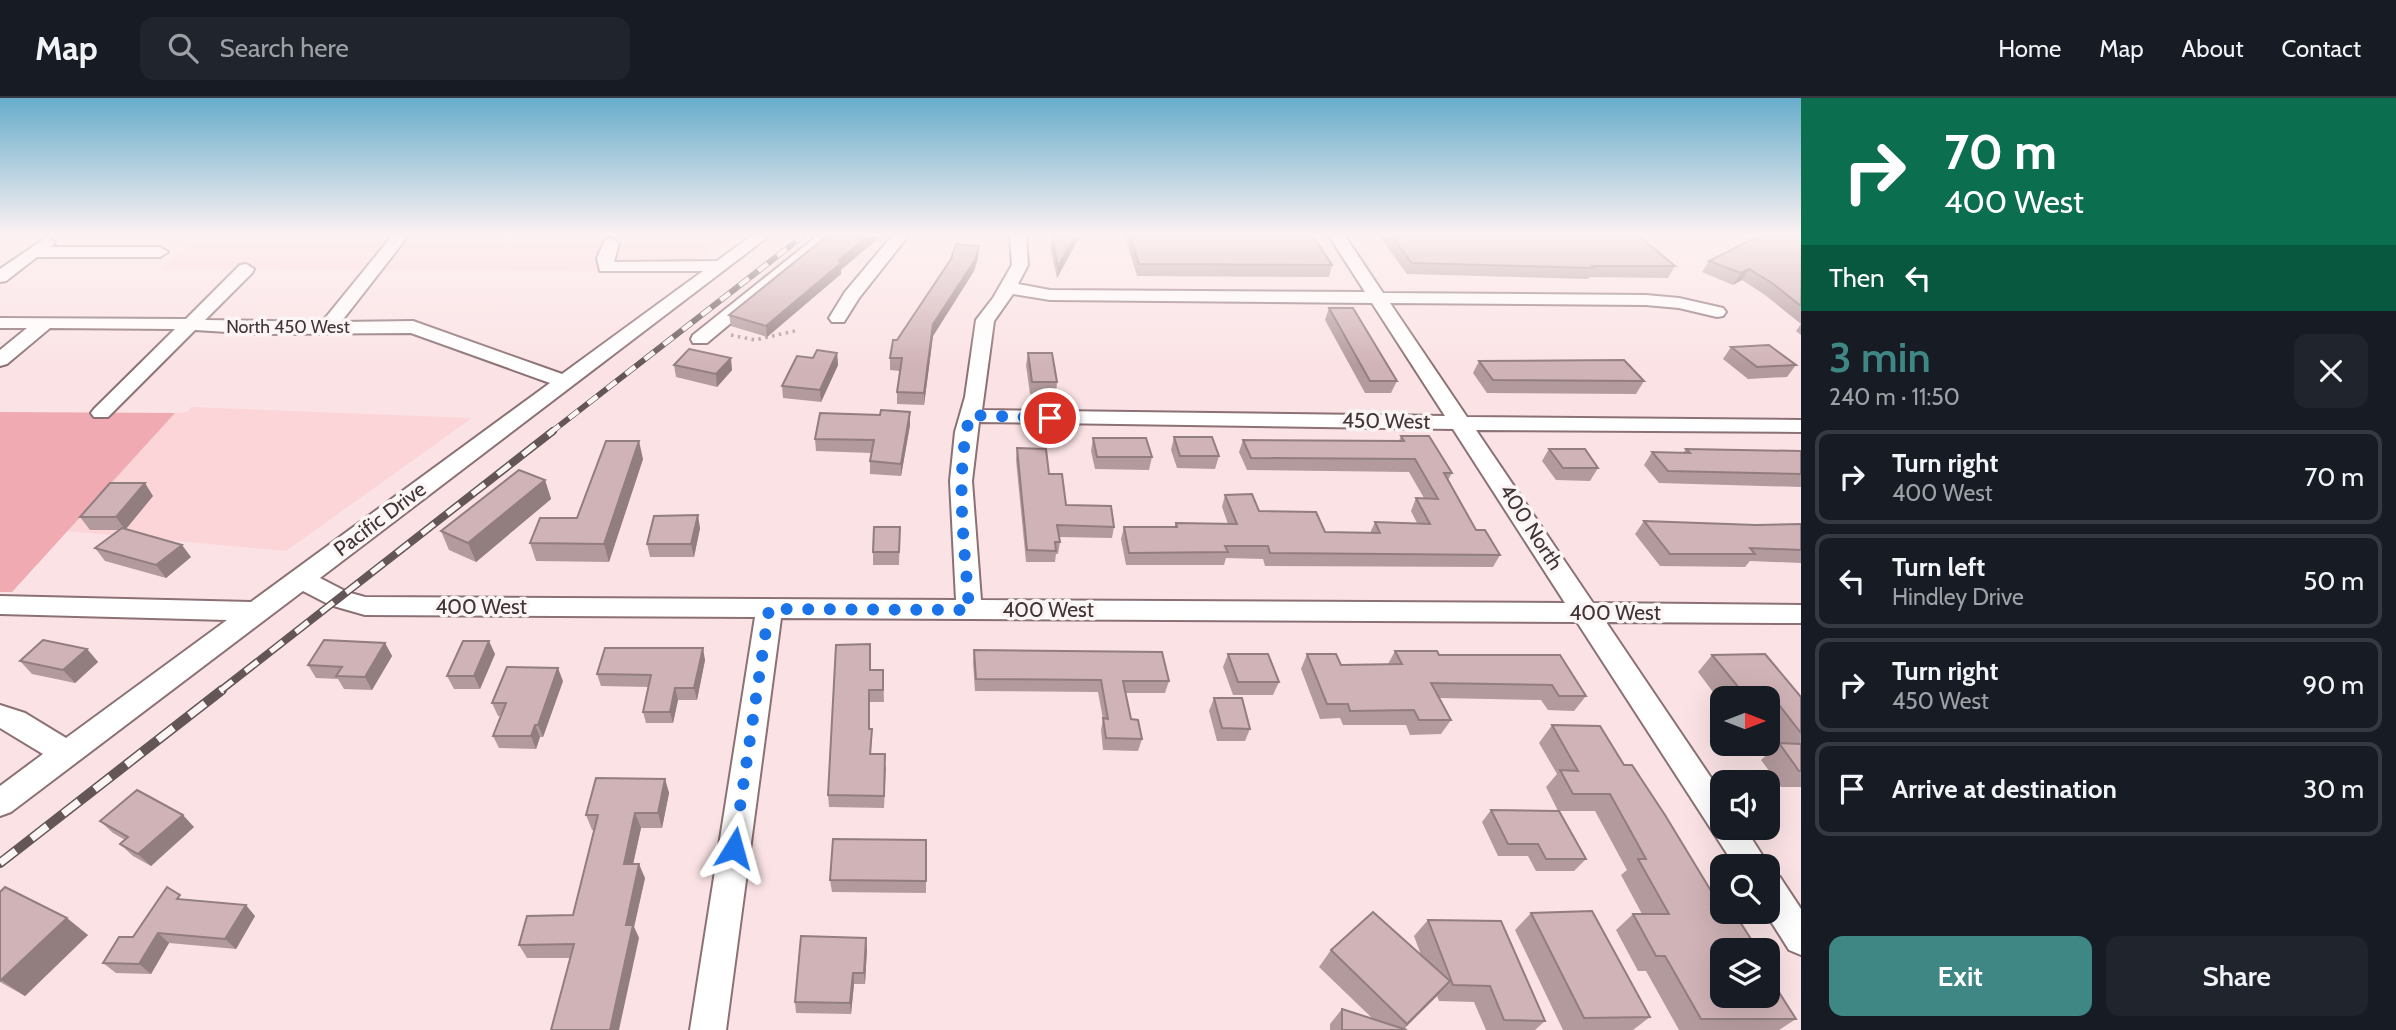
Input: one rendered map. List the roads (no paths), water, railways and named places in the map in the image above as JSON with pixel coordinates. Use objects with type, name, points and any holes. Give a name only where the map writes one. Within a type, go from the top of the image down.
[{"type":"street","points":[[101,413],[235,279]]},
{"type":"street","points":[[328,327],[366,279]]},
{"type":"street","name":"Pacific Drive","points":[[0,803],[703,279]]},
{"type":"street","points":[[706,334],[773,279]]},
{"type":"street","points":[[838,318],[864,279]]},
{"type":"street","points":[[969,610],[961,481],[966,432],[985,320],[1012,279]]},
{"type":"street","name":"400 North","points":[[1366,279],[1710,802]]},
{"type":"street","points":[[1008,288],[1050,295],[1646,300],[1679,303],[1717,312]]},
{"type":"street","name":"North 450 West","points":[[0,323],[413,327],[566,382]]},
{"type":"street","points":[[0,360],[44,323]]},
{"type":"street","name":"450 West","points":[[970,415],[995,418],[1801,426]]},
{"type":"street","name":"400 West","points":[[300,579],[339,598],[365,606],[1801,614]]},
{"type":"street","points":[[0,605],[257,611]]},
{"type":"street","points":[[708,1030],[769,609]]},
{"type":"street","points":[[0,716],[15,721],[66,753]]},
{"type":"street","points":[[1780,906],[1801,938]]},
{"type":"railway","points":[[550,433],[747,279]]},
{"type":"railway","points":[[220,691],[553,431]]},
{"type":"railway","points":[[0,863],[222,690]]}]
